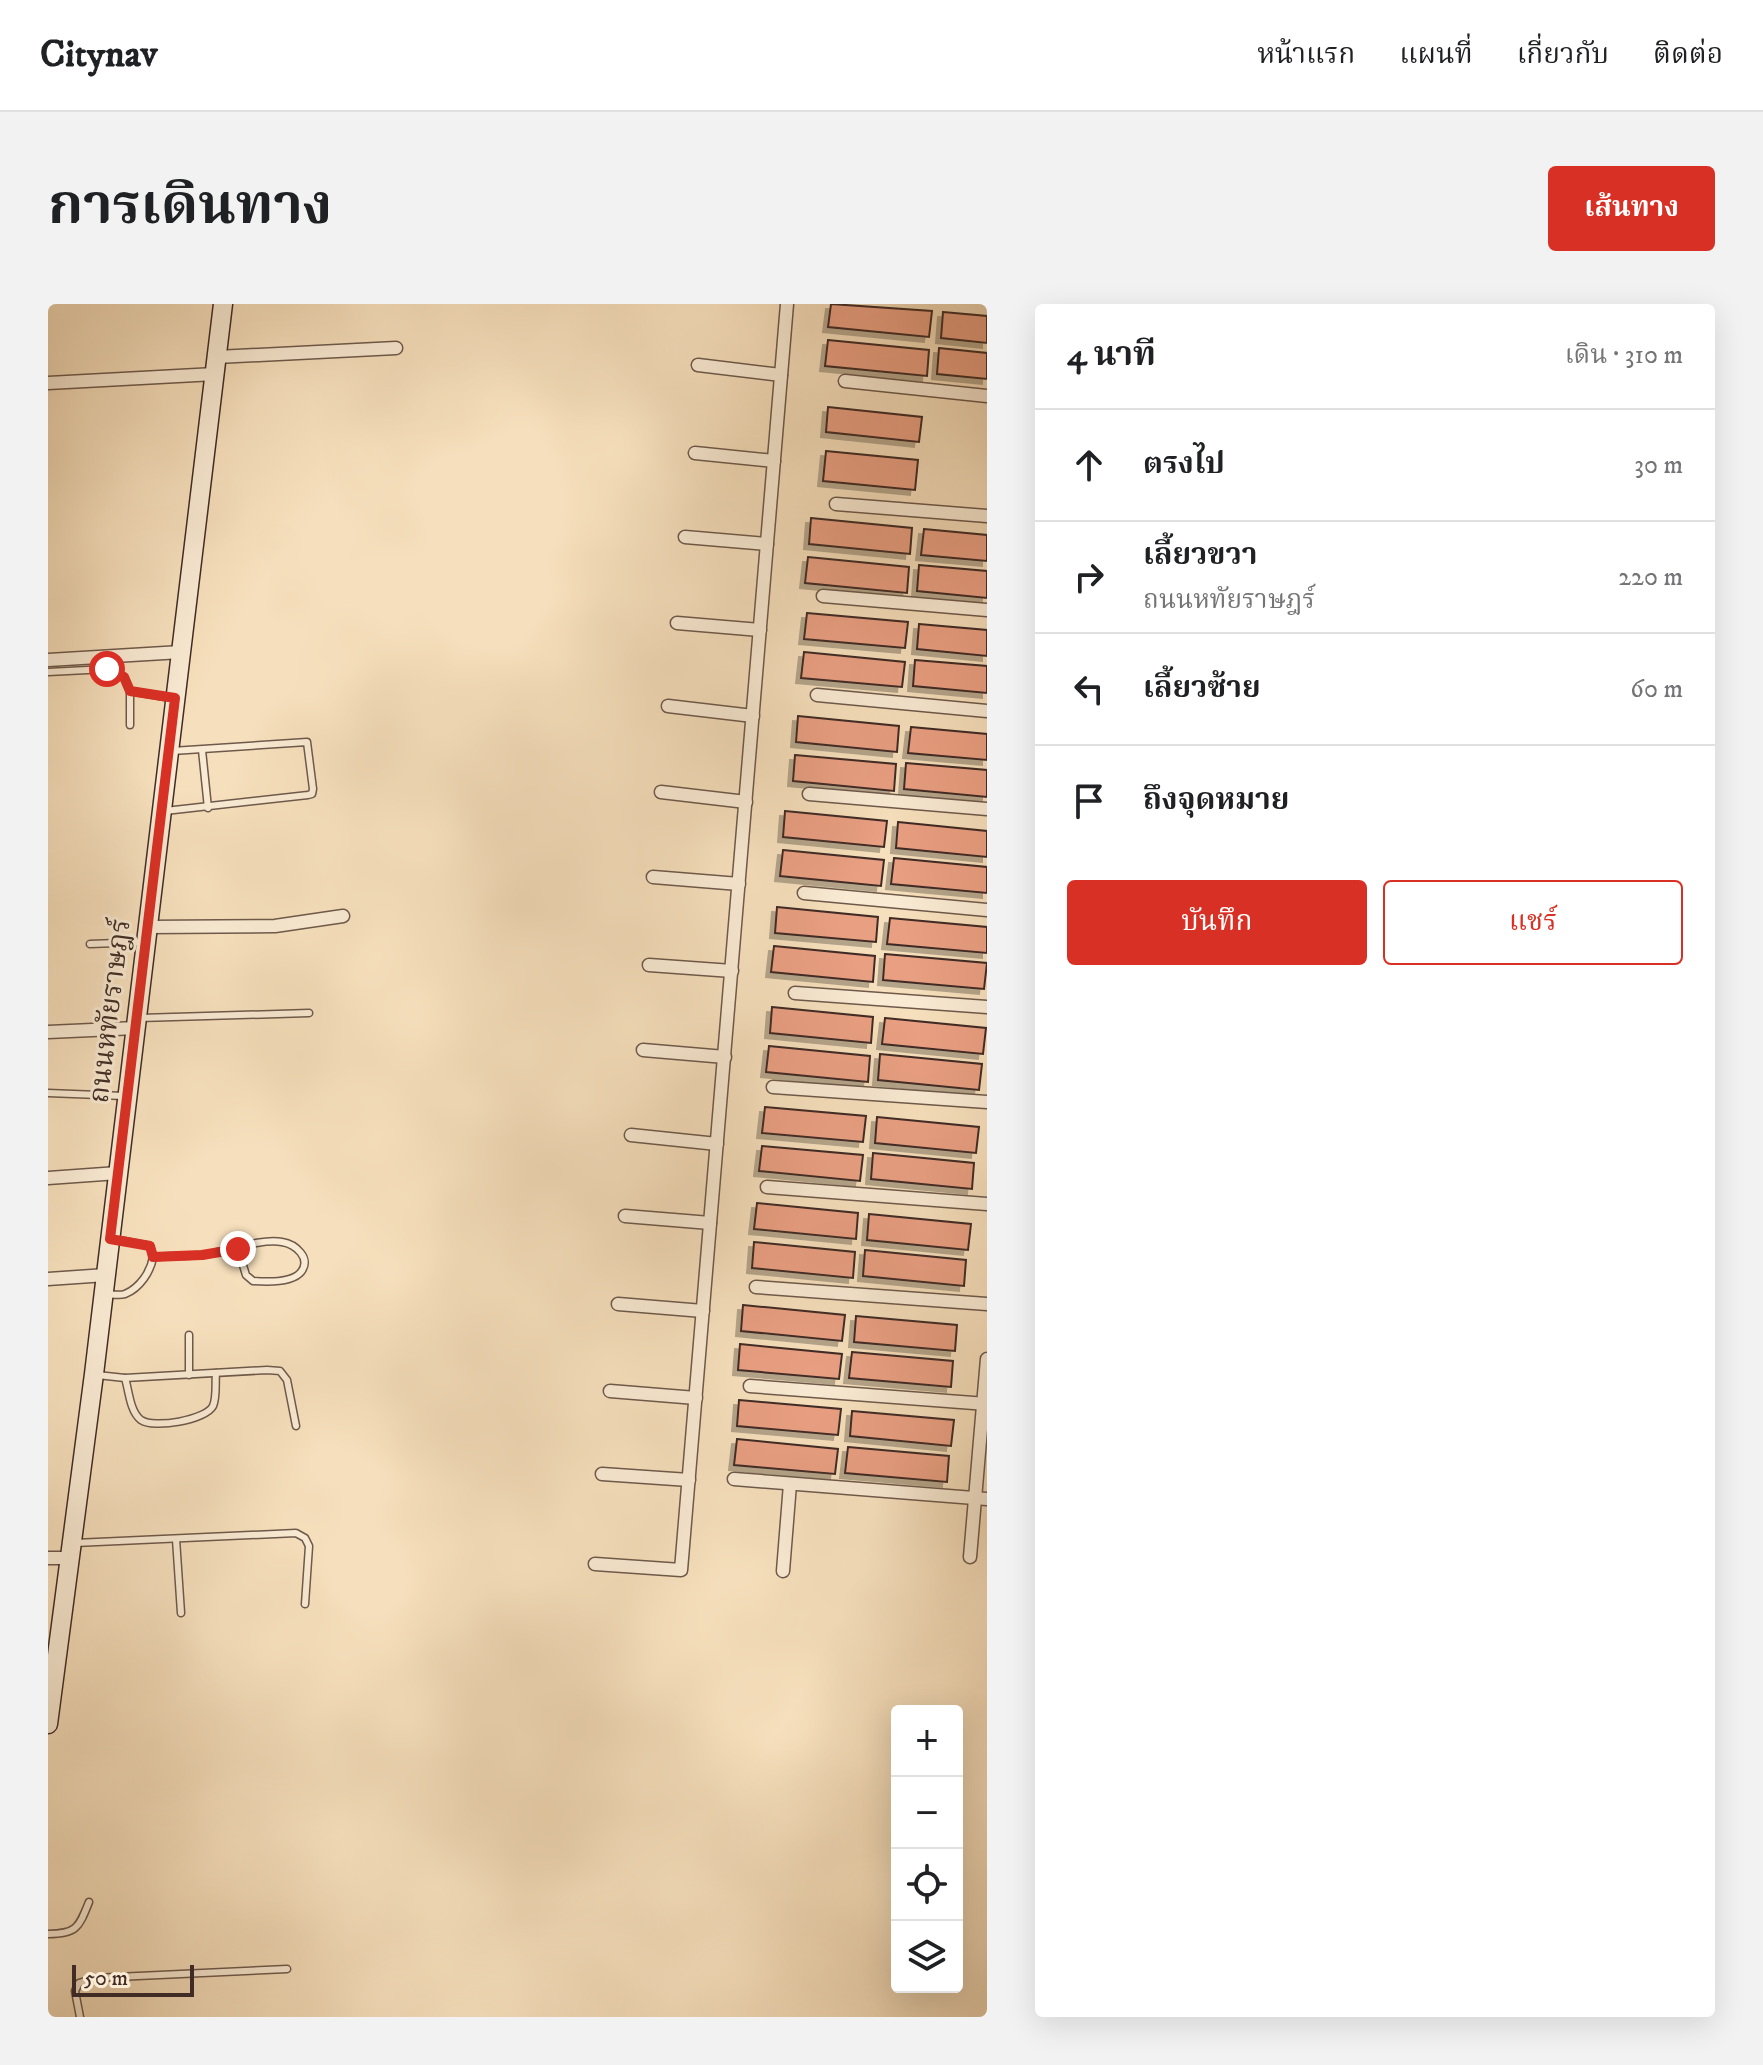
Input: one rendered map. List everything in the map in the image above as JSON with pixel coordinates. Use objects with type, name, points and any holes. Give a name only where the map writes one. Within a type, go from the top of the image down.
[{"type":"main road","name":"ถนนหทัยราษฎร์","points":[[48,1724],[94,1374],[223,304]]},
{"type":"street","points":[[595,1564],[681,1570],[787,304]]},
{"type":"street","points":[[48,383],[396,348]]},
{"type":"street","points":[[698,365],[781,375]]},
{"type":"street","points":[[845,381],[987,396]]},
{"type":"street","points":[[695,453],[774,461]]},
{"type":"street","points":[[836,504],[987,516]]},
{"type":"street","points":[[685,537],[767,544]]},
{"type":"street","points":[[823,596],[987,610]]},
{"type":"street","points":[[677,623],[760,630]]},
{"type":"street","points":[[48,660],[181,652]]},
{"type":"street","points":[[817,695],[987,711]]},
{"type":"street","points":[[668,706],[753,716]]},
{"type":"street","points":[[661,792],[746,802]]},
{"type":"street","points":[[809,794],[987,809]]},
{"type":"street","points":[[653,877],[739,884]]},
{"type":"street","points":[[804,893],[987,910]]},
{"type":"street","points":[[147,934],[275,926],[343,916]]},
{"type":"street","points":[[649,965],[732,971]]},
{"type":"street","points":[[795,993],[987,1007]]},
{"type":"street","points":[[48,1032],[136,1023]]},
{"type":"street","points":[[643,1050],[725,1057]]},
{"type":"street","points":[[773,1087],[987,1102]]},
{"type":"street","points":[[631,1135],[717,1144]]},
{"type":"street","points":[[48,1178],[118,1173]]},
{"type":"street","points":[[767,1187],[987,1204]]},
{"type":"street","points":[[625,1216],[710,1223]]},
{"type":"street","points":[[48,1279],[105,1284]]},
{"type":"street","points":[[756,1287],[987,1304]]},
{"type":"street","points":[[618,1304],[703,1311]]},
{"type":"street","points":[[970,1557],[981,1498],[987,1359]]},
{"type":"street","points":[[750,1386],[985,1404]]},
{"type":"street","points":[[610,1391],[696,1398]]},
{"type":"street","points":[[602,1474],[689,1480]]},
{"type":"street","points":[[734,1479],[981,1498]]},
{"type":"street","points":[[783,1571],[790,1484]]},
{"type":"street","points":[[48,1558],[71,1550]]},
{"type":"lane","points":[[48,672],[107,669],[124,677],[130,691],[130,725]]},
{"type":"lane","points":[[130,691],[175,698]]},
{"type":"lane","points":[[162,811],[312,794],[307,742],[169,751]]},
{"type":"lane","points":[[202,750],[208,808]]},
{"type":"lane","points":[[90,944],[147,934]]},
{"type":"lane","points":[[136,1023],[309,1013]]},
{"type":"lane","points":[[48,1093],[128,1096]]},
{"type":"lane","points":[[105,1284],[125,1294],[141,1282],[149,1271],[153,1257],[150,1246],[110,1239]]},
{"type":"lane","points":[[153,1257],[202,1255],[269,1241],[282,1242],[294,1245],[303,1255],[302,1271],[293,1277],[253,1281],[246,1275],[238,1249]]},
{"type":"lane","points":[[189,1335],[189,1375]]},
{"type":"lane","points":[[94,1374],[125,1378],[280,1371],[287,1380],[296,1426]]},
{"type":"lane","points":[[125,1378],[135,1413],[140,1419],[156,1424],[198,1417],[208,1412],[214,1402],[216,1373]]},
{"type":"lane","points":[[71,1550],[176,1539],[296,1533],[305,1538],[309,1546],[305,1604]]},
{"type":"lane","points":[[176,1539],[181,1613]]},
{"type":"lane","points":[[48,1934],[75,1930],[89,1902]]},
{"type":"lane","points":[[80,2017],[75,1991],[79,1983],[95,1978],[287,1969]]},
{"type":"building","points":[[831,304],[932,311],[929,337],[828,327]]},
{"type":"building","points":[[943,312],[987,316],[987,343],[941,338]]},
{"type":"building","points":[[828,340],[929,350],[927,376],[825,366]]},
{"type":"building","points":[[939,348],[987,353],[987,379],[937,374]]},
{"type":"building","points":[[828,407],[922,417],[919,442],[826,432]]},
{"type":"building","points":[[826,451],[918,460],[915,490],[823,481]]},
{"type":"building","points":[[811,518],[912,528],[910,554],[809,544]]},
{"type":"building","points":[[924,529],[987,535],[987,561],[921,555]]},
{"type":"building","points":[[808,557],[909,567],[907,593],[805,583]]},
{"type":"building","points":[[919,565],[987,571],[987,598],[917,591]]},
{"type":"building","points":[[807,613],[908,622],[905,648],[804,639]]},
{"type":"building","points":[[919,624],[987,630],[987,656],[917,649]]},
{"type":"building","points":[[804,652],[905,662],[902,687],[801,678]]},
{"type":"building","points":[[915,660],[987,666],[987,693],[913,686]]},
{"type":"building","points":[[798,716],[899,726],[897,752],[796,742]]},
{"type":"building","points":[[911,727],[987,734],[987,760],[908,753]]},
{"type":"building","points":[[795,755],[896,764],[894,791],[793,781]]},
{"type":"building","points":[[906,763],[987,770],[987,797],[904,789]]},
{"type":"building","points":[[785,811],[887,821],[884,847],[783,837]]},
{"type":"building","points":[[898,822],[987,831],[987,857],[896,848]]},
{"type":"building","points":[[783,850],[884,860],[881,886],[780,876]]},
{"type":"building","points":[[894,858],[987,867],[987,893],[891,884]]},
{"type":"building","points":[[777,907],[878,917],[876,942],[775,933]]},
{"type":"building","points":[[890,918],[987,927],[987,953],[887,944]]},
{"type":"building","points":[[774,946],[875,956],[873,982],[771,972]]},
{"type":"building","points":[[885,954],[987,963],[984,989],[883,980]]},
{"type":"building","points":[[772,1007],[873,1017],[871,1043],[770,1033]]},
{"type":"building","points":[[885,1018],[986,1028],[983,1054],[882,1044]]},
{"type":"building","points":[[769,1046],[870,1056],[868,1082],[766,1072]]},
{"type":"building","points":[[880,1054],[982,1064],[979,1090],[878,1080]]},
{"type":"building","points":[[765,1107],[866,1116],[863,1142],[762,1133]]},
{"type":"building","points":[[877,1117],[979,1127],[976,1153],[875,1143]]},
{"type":"building","points":[[762,1146],[863,1155],[860,1181],[759,1171]]},
{"type":"building","points":[[873,1153],[974,1163],[972,1189],[871,1179]]},
{"type":"building","points":[[757,1203],[858,1213],[856,1239],[754,1229]]},
{"type":"building","points":[[869,1214],[971,1224],[968,1250],[867,1240]]},
{"type":"building","points":[[754,1242],[855,1252],[853,1278],[752,1268]]},
{"type":"building","points":[[865,1250],[966,1260],[964,1286],[863,1276]]},
{"type":"building","points":[[743,1305],[845,1315],[842,1341],[741,1331]]},
{"type":"building","points":[[856,1316],[957,1325],[955,1351],[854,1342]]},
{"type":"building","points":[[740,1344],[842,1354],[839,1379],[738,1370]]},
{"type":"building","points":[[852,1352],[953,1361],[951,1387],[849,1378]]},
{"type":"building","points":[[739,1400],[841,1409],[838,1435],[737,1426]]},
{"type":"building","points":[[852,1411],[954,1420],[951,1446],[850,1436]]},
{"type":"building","points":[[737,1439],[838,1449],[835,1474],[734,1465]]},
{"type":"building","points":[[848,1447],[949,1456],[947,1482],[845,1473]]},
{"type":"route","points":[[107,669],[124,677],[130,691],[175,698],[110,1239],[150,1246],[153,1257],[202,1255],[238,1249]]}]
